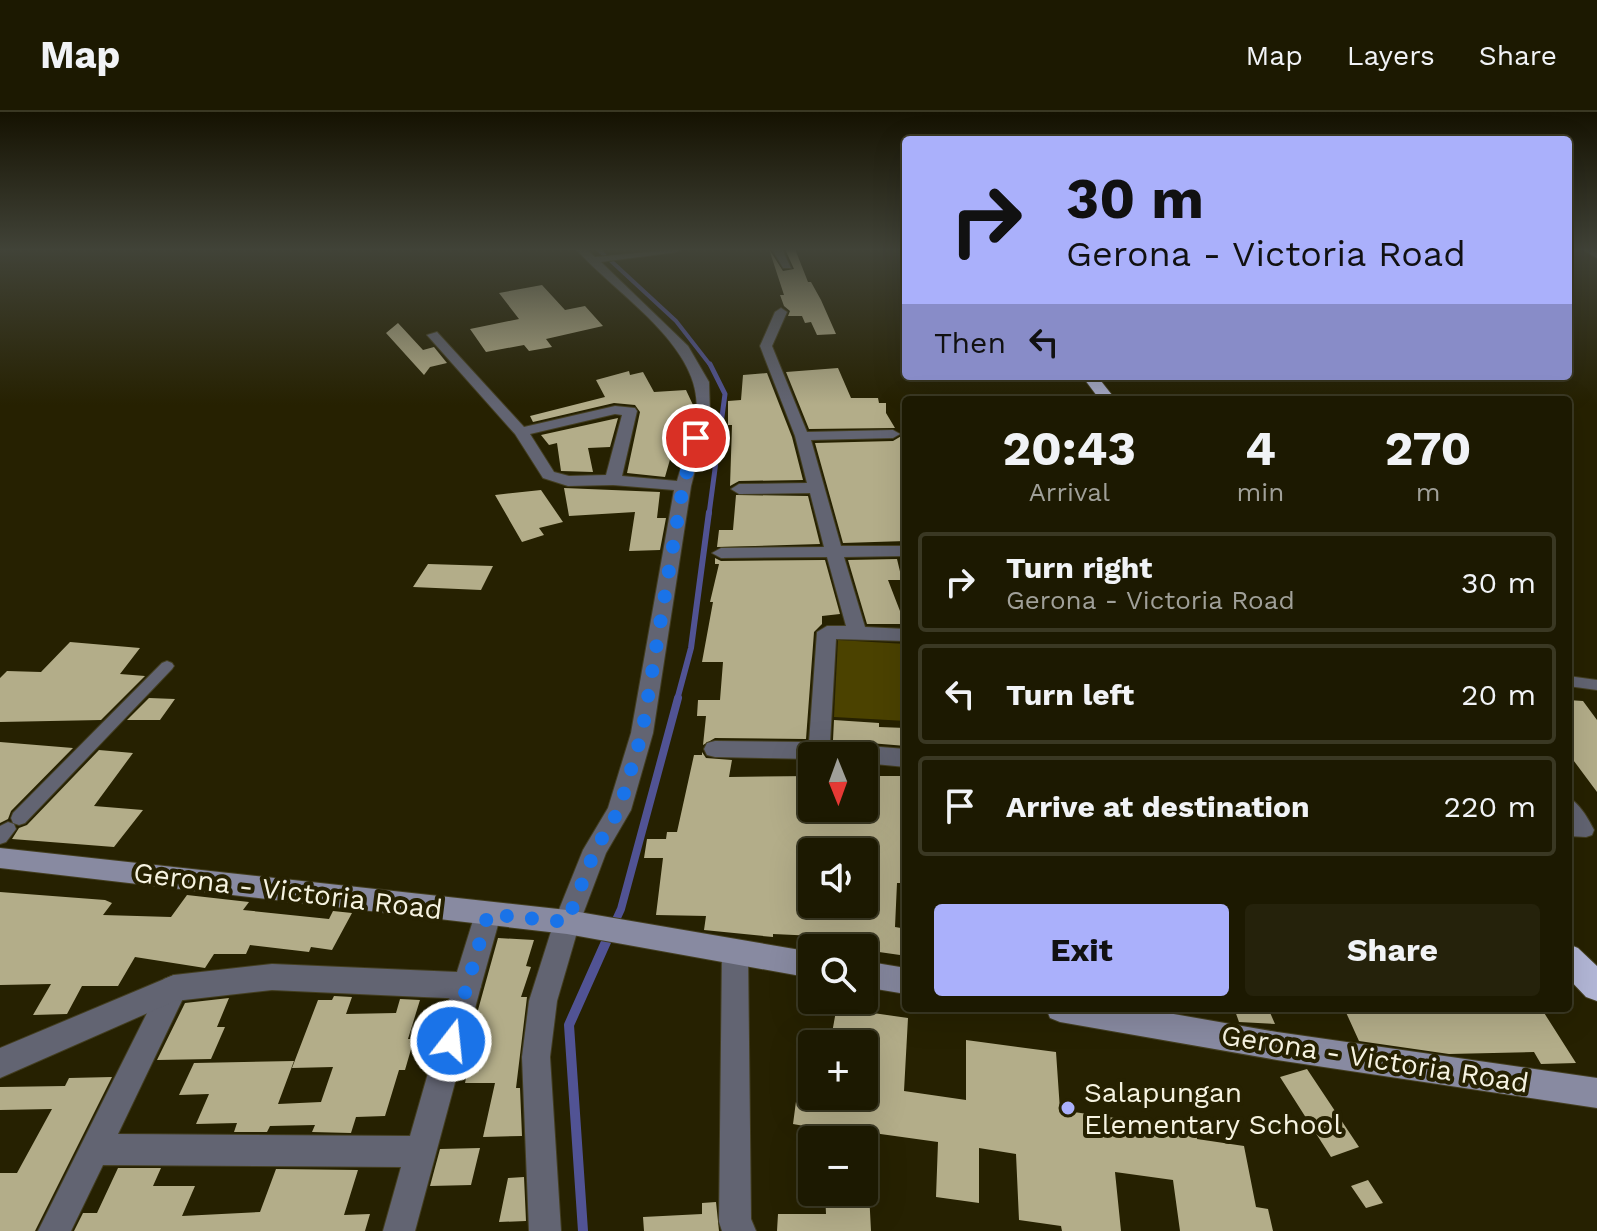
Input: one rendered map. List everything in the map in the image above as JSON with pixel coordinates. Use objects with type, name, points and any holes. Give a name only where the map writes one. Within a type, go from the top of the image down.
[{"type":"highway","points":[[1092,380],[1105,396]]},
{"type":"highway","points":[[1572,962],[1597,987]]},
{"type":"main road","name":"Gerona - Victoria Road","points":[[0,858],[576,924],[798,963]]},
{"type":"main road","points":[[878,976],[902,980]]},
{"type":"main road","name":"Gerona - Victoria Road","points":[[1083,1012],[1275,1045],[1597,1093]]},
{"type":"street","points":[[545,1231],[536,1057],[543,1001],[576,924],[595,850],[619,810],[642,733],[683,486],[703,414],[702,382],[684,349],[635,301]]},
{"type":"street","points":[[781,312],[766,346],[802,436],[857,633]]},
{"type":"street","points":[[433,335],[521,432],[548,475],[568,481],[613,480],[683,486]]},
{"type":"street","points":[[521,432],[615,410],[630,411],[613,480]]},
{"type":"street","points":[[802,436],[893,434]]},
{"type":"street","points":[[739,489],[816,488]]},
{"type":"street","points":[[721,553],[902,551]]},
{"type":"street","points":[[820,742],[827,632],[902,635]]},
{"type":"street","points":[[715,749],[798,751]]},
{"type":"street","points":[[878,756],[902,758]]},
{"type":"street","points":[[399,1231],[488,914]]},
{"type":"street","points":[[735,952],[735,1222],[740,1231]]},
{"type":"street","points":[[0,1063],[174,988],[272,977],[467,986]]},
{"type":"street","points":[[54,1231],[174,988]]},
{"type":"street","points":[[95,1149],[420,1152]]},
{"type":"lane","points":[[9,828],[167,666]]},
{"type":"lane","points":[[1572,682],[1597,685]]},
{"type":"lane","points":[[1572,811],[1586,830],[1572,829]]},
{"type":"shaded area","points":[[838,640],[902,644],[902,721],[834,717]]},
{"type":"building","points":[[505,301],[557,301],[565,310],[585,306],[603,326],[546,339],[552,347],[529,351],[524,345],[486,352],[470,329],[519,319]]},
{"type":"building","points":[[782,301],[822,301],[836,334],[817,335],[811,322],[805,323],[802,316],[788,316],[790,311]]},
{"type":"building","points":[[398,323],[423,350],[434,347],[447,363],[430,367],[424,375],[386,333]]},
{"type":"building","points":[[838,368],[851,398],[878,398],[879,403],[886,403],[886,413],[895,428],[809,429],[786,372]]},
{"type":"building","points":[[629,371],[630,375],[643,372],[654,392],[686,390],[693,405],[693,414],[683,414],[665,477],[627,473],[640,412],[635,405],[614,403],[533,422],[530,416],[605,397],[596,380]]},
{"type":"building","points":[[767,373],[792,437],[803,480],[739,481],[730,486],[732,425],[728,425],[728,401],[741,400],[743,375]]},
{"type":"building","points":[[618,418],[610,447],[588,448],[593,472],[561,471],[557,443],[549,445],[541,435]]},
{"type":"building","points":[[902,436],[902,541],[843,543],[815,443],[893,441]]},
{"type":"building","points":[[564,488],[660,492],[657,518],[666,518],[660,550],[629,551],[635,512],[569,516]]},
{"type":"building","points":[[541,490],[563,522],[539,528],[544,535],[522,542],[495,495]]},
{"type":"building","points":[[736,495],[808,496],[820,544],[717,547],[719,530],[733,530]]},
{"type":"building","points":[[715,558],[721,561],[825,560],[840,614],[822,616],[822,624],[814,632],[806,739],[715,738],[703,745],[706,716],[697,716],[698,700],[720,700],[723,662],[702,662],[719,564],[715,564]]},
{"type":"building","points":[[897,559],[902,580],[888,580],[902,624],[867,624],[848,560]]},
{"type":"building","points":[[428,564],[493,566],[481,590],[413,587]]},
{"type":"building","points":[[70,642],[140,648],[120,674],[145,676],[101,720],[0,722],[0,678],[7,671],[41,672]]},
{"type":"building","points":[[149,698],[175,699],[160,720],[127,720]]},
{"type":"building","points":[[1572,700],[1583,701],[1597,720],[1597,792],[1572,758]]},
{"type":"building","points":[[834,720],[902,728],[902,746],[833,740]]},
{"type":"building","points":[[0,742],[73,748],[11,811],[8,819],[0,823]]},
{"type":"building","points":[[99,750],[133,753],[94,806],[143,810],[114,847],[12,839],[19,828],[27,825]]},
{"type":"building","points":[[702,752],[706,758],[732,760],[729,777],[798,776],[798,822],[878,822],[878,776],[902,776],[902,883],[897,883],[895,927],[901,928],[900,955],[878,952],[878,934],[773,934],[773,937],[704,930],[706,916],[656,915],[663,858],[644,858],[647,839],[666,839],[667,832],[677,832],[694,755],[702,755]]},
{"type":"building","points":[[0,892],[105,900],[112,903],[103,915],[171,917],[187,895],[249,902],[243,910],[329,919],[333,911],[352,913],[332,950],[311,947],[309,952],[250,945],[246,954],[214,954],[205,968],[135,957],[118,986],[82,986],[67,1014],[33,1015],[51,984],[0,985]]},
{"type":"building","points":[[498,938],[534,940],[526,966],[531,967],[521,997],[527,997],[516,1088],[520,1088],[522,1136],[483,1137],[495,1083],[465,1083],[469,1064],[463,1064]]},
{"type":"building","points":[[334,996],[352,997],[346,1014],[396,1013],[400,999],[420,1000],[408,1039],[414,1039],[405,1070],[399,1070],[385,1116],[356,1117],[351,1133],[312,1132],[315,1125],[270,1126],[267,1132],[234,1132],[237,1123],[196,1124],[209,1094],[179,1095],[194,1063],[294,1061],[278,1104],[321,1102],[333,1067],[292,1068],[318,1000],[332,1000]]},
{"type":"building","points":[[229,998],[217,1027],[225,1027],[211,1059],[157,1060],[185,1003]]},
{"type":"building","points":[[1235,1012],[1270,1012],[1275,1024],[1239,1022]]},
{"type":"building","points":[[1346,1012],[1544,1012],[1576,1063],[1541,1064],[1534,1052],[1449,1054],[1359,1041]]},
{"type":"building","points":[[835,1014],[878,1014],[908,1018],[904,1091],[966,1100],[966,1040],[1056,1052],[1060,1110],[1129,1120],[1129,1124],[1196,1134],[1197,1139],[1244,1146],[1256,1207],[1268,1209],[1273,1231],[1180,1231],[1173,1180],[1115,1172],[1121,1231],[1062,1231],[1061,1226],[1019,1220],[1016,1154],[979,1148],[979,1203],[936,1197],[938,1142],[878,1134],[878,1126],[793,1124],[797,1094],[798,1110],[878,1110],[878,1030],[833,1030]]},
{"type":"building","points":[[1307,1069],[1359,1147],[1331,1157],[1280,1077]]},
{"type":"building","points":[[112,1077],[35,1231],[0,1231],[0,1173],[17,1173],[52,1109],[0,1110],[0,1087],[65,1086],[69,1078]]},
{"type":"building","points":[[480,1148],[471,1185],[430,1186],[440,1149]]},
{"type":"building","points":[[118,1168],[161,1168],[153,1186],[195,1186],[182,1216],[260,1212],[276,1169],[358,1170],[344,1215],[370,1214],[365,1231],[74,1231],[83,1213],[97,1213]]},
{"type":"building","points":[[524,1177],[526,1221],[499,1222],[508,1178]]},
{"type":"building","points":[[1368,1180],[1383,1203],[1366,1208],[1351,1186]]},
{"type":"building","points":[[716,1202],[719,1231],[644,1231],[643,1217],[702,1214],[702,1203]]},
{"type":"building","points":[[826,1206],[870,1206],[871,1231],[777,1231],[778,1214],[826,1214]]},
{"type":"waterway","points":[[655,301],[676,321],[711,366]]},
{"type":"waterway","points":[[709,514],[725,394],[711,366]]},
{"type":"waterway","points":[[677,700],[691,648],[709,512]]},
{"type":"waterway","points":[[609,935],[621,909],[678,698]]},
{"type":"waterway","points":[[583,1231],[569,1025],[610,933]]},
{"type":"place","name":"Salapungan Elementary School","points":[[1068,1108]]},
{"type":"route","points":[[451,1041],[488,914],[567,922],[595,850],[619,810],[642,733],[683,486],[696,438]]}]
